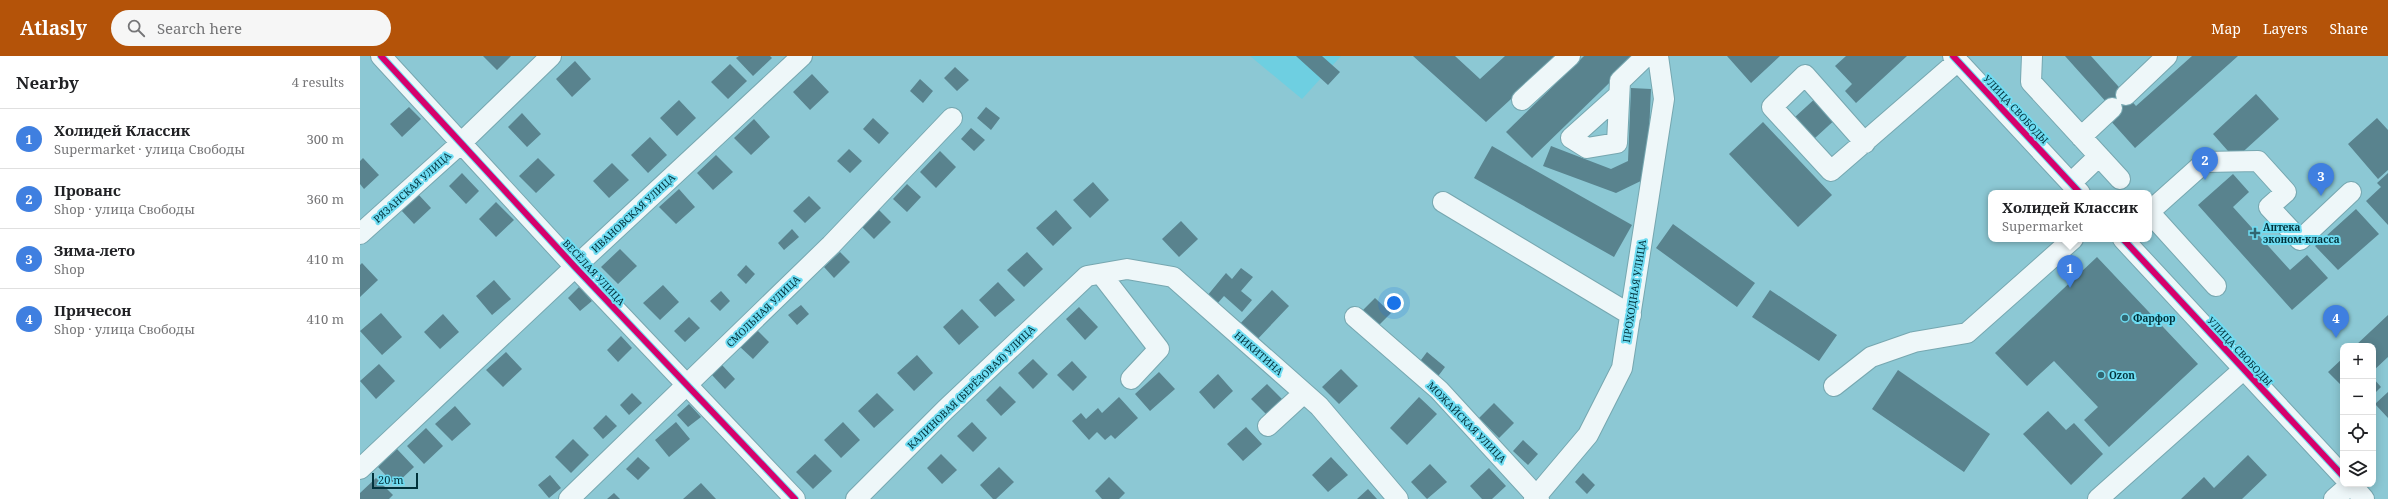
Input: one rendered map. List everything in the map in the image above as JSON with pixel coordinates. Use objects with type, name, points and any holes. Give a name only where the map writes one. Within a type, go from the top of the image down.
[{"type":"street","name":"ВЕСЁЛАЯ УЛИЦА","points":[[381,56],[574,267],[795,499]]},
{"type":"street","name":"РЯЗАНСКАЯ УЛИЦА","points":[[360,234],[460,144],[551,56]]},
{"type":"street","name":"ИВАНОВСКАЯ УЛИЦА","points":[[360,470],[574,267],[802,56]]},
{"type":"street","points":[[1522,100],[1570,56]]},
{"type":"street","points":[[1620,95],[1620,81],[1646,56]]},
{"type":"street","name":"ПРОХОДНАЯ УЛИЦА","points":[[1536,498],[1588,435],[1622,368],[1664,99],[1658,56]]},
{"type":"street","points":[[2032,56],[2031,82],[2120,179]]},
{"type":"street","points":[[2081,136],[2168,56]]},
{"type":"street","points":[[1865,143],[1805,75],[1772,107],[1831,171],[1865,143],[1956,58]]},
{"type":"street","name":"УЛИЦА СВОБОДЫ","points":[[1956,58],[2076,188]]},
{"type":"street","name":"СМОЛЬНАЯ УЛИЦА","points":[[569,499],[832,245],[952,118]]},
{"type":"street","points":[[2076,188],[2099,156]]},
{"type":"street","points":[[2152,209],[2205,162],[2258,162],[2286,192],[2269,207],[2300,240],[2351,192]]},
{"type":"street","points":[[1443,202],[1631,315]]},
{"type":"street","points":[[2152,215],[2216,286]]},
{"type":"street","points":[[1834,386],[1871,357],[1914,342],[1967,333],[2070,242]]},
{"type":"street","name":"УЛИЦА СВОБОДЫ","points":[[2126,242],[2340,473]]},
{"type":"street","name":"НИКИТИНА","points":[[1094,275],[1127,269],[1173,277],[1319,406],[1398,499]]},
{"type":"street","points":[[1094,275],[1159,349],[1130,379]]},
{"type":"street","name":"КАЛИНОВАЯ (БЕРЁЗОВАЯ) УЛИЦА","points":[[856,499],[945,410],[1094,275]]},
{"type":"street","name":"МОЖАЙСКАЯ УЛИЦА","points":[[1355,317],[1439,390],[1536,498]]},
{"type":"street","points":[[2098,499],[2244,370]]},
{"type":"street","points":[[1268,426],[1304,393]]},
{"type":"street","points":[[2334,499],[2348,487]]},
{"type":"street","points":[[2354,487],[2364,499]]},
{"type":"shaded area","points":[[1250,56],[1341,56],[1302,99]]},
{"type":"building","points":[[483,56],[511,56],[497,70]]},
{"type":"building","points":[[739,56],[770,56],[772,58],[753,76],[736,58]]},
{"type":"building","points":[[1296,56],[1322,56],[1340,72],[1328,85]]},
{"type":"building","points":[[1413,56],[1455,56],[1480,79],[1505,56],[1558,56],[1486,122]]},
{"type":"building","points":[[1584,56],[1637,56],[1532,158],[1506,132]]},
{"type":"building","points":[[1727,56],[1780,56],[1751,83]]},
{"type":"building","points":[[1846,56],[1907,56],[1856,103],[1845,91],[1852,84],[1835,66]]},
{"type":"building","points":[[2065,56],[2091,56],[2136,106],[2192,56],[2238,56],[2135,148],[2109,119],[2116,113]]},
{"type":"building","points":[[575,61],[591,79],[572,97],[556,79]]},
{"type":"building","points":[[730,64],[747,81],[728,99],[711,82]]},
{"type":"building","points":[[955,67],[969,80],[957,91],[944,78]]},
{"type":"building","points":[[812,74],[829,92],[810,110],[793,92]]},
{"type":"building","points":[[920,79],[933,91],[923,103],[910,91]]},
{"type":"building","points":[[1631,88],[1651,89],[1647,178],[1616,193],[1543,166],[1551,146],[1611,169],[1628,161]]},
{"type":"building","points":[[2256,94],[2279,119],[2235,159],[2213,134]]},
{"type":"building","points":[[1818,96],[1838,117],[1815,138],[1795,117]]},
{"type":"building","points":[[679,100],[696,118],[677,136],[660,118]]},
{"type":"building","points":[[409,107],[421,119],[402,137],[390,124]]},
{"type":"building","points":[[986,107],[1000,118],[991,130],[977,118]]},
{"type":"building","points":[[522,113],[541,134],[527,147],[508,127]]},
{"type":"building","points":[[873,118],[889,133],[879,144],[863,129]]},
{"type":"building","points":[[2377,118],[2388,130],[2388,170],[2378,179],[2348,144]]},
{"type":"building","points":[[754,119],[770,137],[751,155],[734,138]]},
{"type":"building","points":[[1763,122],[1832,195],[1798,227],[1729,154]]},
{"type":"building","points":[[971,128],[985,140],[974,151],[961,139]]},
{"type":"building","points":[[650,137],[667,155],[648,173],[631,155]]},
{"type":"building","points":[[1492,146],[1632,225],[1614,257],[1474,178]]},
{"type":"building","points":[[849,149],[862,161],[850,173],[837,161]]},
{"type":"building","points":[[940,151],[956,167],[936,188],[920,172]]},
{"type":"building","points":[[716,155],[733,172],[713,190],[697,173]]},
{"type":"building","points":[[363,158],[379,175],[364,189],[360,184],[360,161]]},
{"type":"building","points":[[538,158],[555,175],[536,193],[519,176]]},
{"type":"building","points":[[612,163],[629,180],[609,198],[593,181]]},
{"type":"building","points":[[462,173],[479,191],[466,204],[449,186]]},
{"type":"building","points":[[2388,173],[2388,225],[2366,201],[2381,187],[2377,183]]},
{"type":"building","points":[[2233,174],[2249,192],[2233,207],[2290,270],[2307,255],[2328,278],[2292,310],[2198,205]]},
{"type":"building","points":[[1093,182],[1109,200],[1090,218],[1073,200]]},
{"type":"building","points":[[907,184],[921,197],[907,212],[893,199]]},
{"type":"building","points":[[679,189],[695,207],[676,224],[659,207]]},
{"type":"building","points":[[418,194],[431,208],[414,224],[401,210]]},
{"type":"building","points":[[809,196],[821,208],[805,223],[793,211]]},
{"type":"building","points":[[496,202],[514,220],[496,237],[479,219]]},
{"type":"building","points":[[878,209],[891,222],[874,239],[861,226]]},
{"type":"building","points":[[2356,209],[2379,234],[2338,270],[2315,246]]},
{"type":"building","points":[[1056,210],[1072,228],[1053,246],[1036,228]]},
{"type":"building","points":[[1181,221],[1198,239],[1179,257],[1162,239]]},
{"type":"building","points":[[1673,224],[1755,283],[1737,307],[1656,248]]},
{"type":"building","points":[[792,229],[799,237],[784,250],[778,243]]},
{"type":"building","points":[[620,249],[637,266],[618,284],[601,267]]},
{"type":"building","points":[[840,252],[850,262],[834,278],[824,267]]},
{"type":"building","points":[[1027,252],[1043,269],[1024,287],[1007,270]]},
{"type":"building","points":[[2097,257],[2198,364],[2109,447],[2084,420],[2098,407],[2054,361],[2027,386],[1995,353]]},
{"type":"building","points":[[362,263],[378,280],[360,297],[360,265]]},
{"type":"building","points":[[746,265],[755,274],[746,284],[737,275]]},
{"type":"building","points":[[1241,268],[1253,277],[1241,291],[1252,300],[1242,312],[1224,296],[1217,304],[1207,296],[1226,273],[1232,279]]},
{"type":"building","points":[[494,280],[511,299],[492,315],[476,296]]},
{"type":"building","points":[[998,282],[1015,300],[995,317],[979,300]]},
{"type":"building","points":[[663,285],[679,302],[660,320],[643,303]]},
{"type":"building","points":[[579,287],[592,301],[580,311],[568,298]]},
{"type":"building","points":[[1272,290],[1289,306],[1254,343],[1237,327]]},
{"type":"building","points":[[1770,290],[1837,335],[1819,361],[1752,317]]},
{"type":"building","points":[[721,291],[730,301],[720,311],[710,301]]},
{"type":"building","points":[[1375,298],[1391,313],[1376,328],[1360,313]]},
{"type":"building","points":[[801,305],[809,314],[797,325],[788,315]]},
{"type":"building","points":[[1079,307],[1098,327],[1085,340],[1066,319]]},
{"type":"building","points":[[962,309],[979,327],[959,345],[943,327]]},
{"type":"building","points":[[381,313],[402,337],[382,355],[360,331]]},
{"type":"building","points":[[443,314],[459,332],[440,349],[424,332]]},
{"type":"building","points":[[2388,315],[2388,357],[2376,368],[2376,343],[2358,343]]},
{"type":"building","points":[[689,317],[700,328],[685,342],[674,331]]},
{"type":"building","points":[[756,329],[769,342],[753,359],[739,346]]},
{"type":"building","points":[[621,336],[632,348],[618,362],[607,350]]},
{"type":"building","points":[[506,352],[522,369],[503,387],[486,370]]},
{"type":"building","points":[[1427,352],[1445,367],[1436,379],[1418,364]]},
{"type":"building","points":[[917,355],[933,373],[914,391],[897,373]]},
{"type":"building","points":[[1033,359],[1048,374],[1033,389],[1018,373]]},
{"type":"building","points":[[1072,361],[1087,377],[1073,391],[1057,375]]},
{"type":"building","points":[[2340,361],[2340,384],[2328,372]]},
{"type":"building","points":[[379,364],[395,381],[376,399],[360,381]]},
{"type":"building","points":[[722,365],[735,379],[725,389],[712,375]]},
{"type":"building","points":[[1341,369],[1358,386],[1339,404],[1322,387]]},
{"type":"building","points":[[1898,370],[1990,434],[1964,472],[1872,409]]},
{"type":"building","points":[[1159,372],[1175,389],[1150,411],[1135,394]]},
{"type":"building","points":[[1218,374],[1233,391],[1214,409],[1199,392]]},
{"type":"building","points":[[2376,381],[2381,387],[2376,392]]},
{"type":"building","points":[[1267,384],[1285,402],[1269,417],[1251,399]]},
{"type":"building","points":[[1000,386],[1016,402],[1001,416],[986,400]]},
{"type":"building","points":[[2388,392],[2388,418],[2376,405],[2376,403]]},
{"type":"building","points":[[632,393],[642,403],[629,415],[620,405]]},
{"type":"building","points":[[877,393],[894,410],[874,428],[858,411]]},
{"type":"building","points":[[1119,397],[1138,418],[1115,439],[1111,435],[1105,440],[1097,432],[1089,440],[1072,421],[1081,413],[1086,419],[1098,408],[1102,413]]},
{"type":"building","points":[[1419,397],[1437,414],[1407,445],[1390,428]]},
{"type":"building","points":[[1494,403],[1514,423],[1499,438],[1479,418]]},
{"type":"building","points":[[689,404],[701,417],[688,427],[677,415]]},
{"type":"building","points":[[455,406],[471,424],[452,441],[435,424]]},
{"type":"building","points":[[2048,411],[2066,430],[2074,423],[2103,454],[2071,485],[2023,434]]},
{"type":"building","points":[[606,415],[617,426],[603,439],[593,428]]},
{"type":"building","points":[[676,422],[690,439],[669,457],[655,440]]},
{"type":"building","points":[[843,422],[860,440],[841,458],[824,440]]},
{"type":"building","points":[[972,422],[987,438],[973,452],[957,436]]},
{"type":"building","points":[[1246,427],[1262,444],[1243,461],[1227,444]]},
{"type":"building","points":[[426,428],[443,446],[424,464],[407,446]]},
{"type":"building","points":[[573,439],[589,455],[571,473],[555,457]]},
{"type":"building","points":[[1523,440],[1538,454],[1528,465],[1513,451]]},
{"type":"building","points":[[397,449],[414,467],[395,485],[378,467]]},
{"type":"building","points":[[815,454],[832,471],[813,489],[796,472]]},
{"type":"building","points":[[941,454],[957,470],[942,484],[927,468]]},
{"type":"building","points":[[2248,455],[2267,475],[2242,499],[2181,499],[2204,477],[2214,488]]},
{"type":"building","points":[[638,457],[650,468],[638,480],[626,469]]},
{"type":"building","points":[[1331,457],[1348,475],[1328,492],[1312,475]]},
{"type":"building","points":[[1430,464],[1447,482],[1427,499],[1411,482]]},
{"type":"building","points":[[999,467],[1014,482],[996,499],[993,499],[980,485]]},
{"type":"building","points":[[1489,468],[1506,486],[1492,499],[1482,499],[1470,486]]},
{"type":"building","points":[[1583,473],[1595,485],[1587,494],[1575,482]]},
{"type":"building","points":[[550,475],[561,488],[549,498],[538,485]]},
{"type":"building","points":[[1109,477],[1125,493],[1119,499],[1102,499],[1095,491]]},
{"type":"building","points":[[376,478],[393,495],[389,499],[360,499],[360,493]]},
{"type":"building","points":[[701,483],[716,499],[683,499]]},
{"type":"building","points":[[1368,489],[1377,499],[1357,499]]},
{"type":"building","points":[[614,493],[620,499],[607,499]]},
{"type":"cycle path","points":[[381,56],[575,267],[795,499]]},
{"type":"cycle path","points":[[1953,56],[2077,190]]},
{"type":"cycle path","points":[[2126,242],[2340,473]]},
{"type":"place","name":"Прованс","points":[[2205,180]]},
{"type":"place","name":"Зима-лето","points":[[2321,196]]},
{"type":"place","name":"Аптека эконом-класса","points":[[2255,233]]},
{"type":"place","name":"Холидей Классик","points":[[2070,288]]},
{"type":"place","name":"Фарфор","points":[[2125,318]]},
{"type":"place","name":"Причесон","points":[[2336,338]]},
{"type":"place","name":"Ozon","points":[[2101,375]]}]
